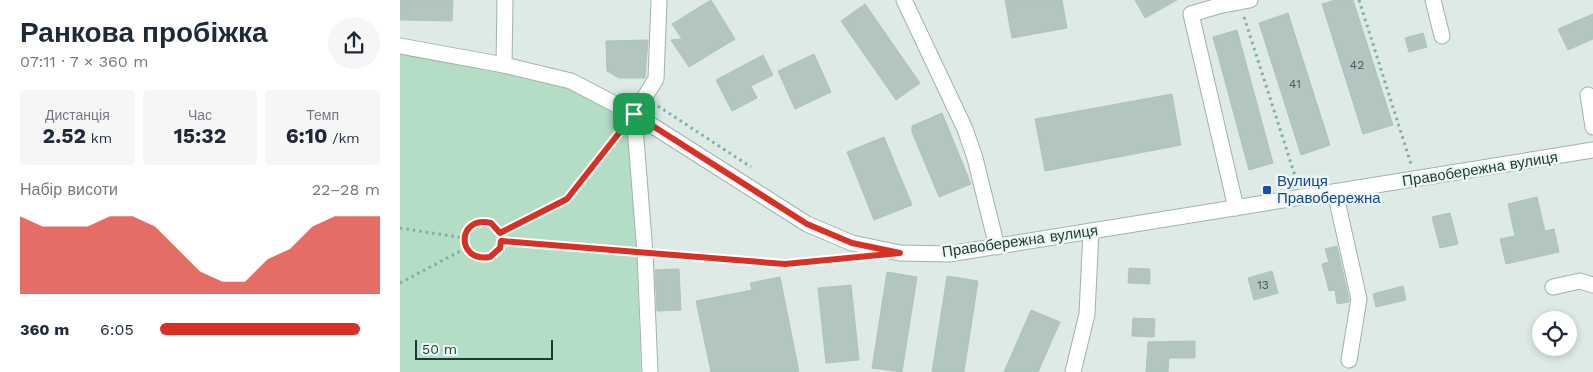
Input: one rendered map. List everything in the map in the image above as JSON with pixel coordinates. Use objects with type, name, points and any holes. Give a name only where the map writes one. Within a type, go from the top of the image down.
[{"type":"street","points":[[504,65],[505,0]]},
{"type":"street","points":[[650,372],[645,252],[634,114],[656,79],[659,0]]},
{"type":"street","points":[[904,0],[965,129],[975,158],[997,246]]},
{"type":"street","points":[[1432,0],[1442,36]]},
{"type":"street","points":[[1236,208],[1191,14],[1217,3],[1245,1]]},
{"type":"street","name":"Правобережна вулиця","points":[[400,46],[504,65],[571,81],[634,114],[807,224],[852,243],[900,253],[949,254],[1593,150]]},
{"type":"street","points":[[1588,95],[1593,127]]},
{"type":"street","points":[[1335,192],[1359,299],[1350,360]]},
{"type":"street","points":[[1073,372],[1087,314],[1091,231]]},
{"type":"street","points":[[1553,287],[1580,281],[1593,285]]},
{"type":"path","points":[[1359,0],[1416,179]]},
{"type":"path","points":[[1245,1],[1302,197]]},
{"type":"path","points":[[500,233],[567,199],[634,114]]},
{"type":"path","points":[[477,222],[491,223],[500,233],[500,248],[490,257],[476,257],[466,248],[464,238],[466,231],[477,222]]},
{"type":"path","points":[[400,228],[464,238]]},
{"type":"path","points":[[501,241],[785,264],[852,257]]},
{"type":"path","points":[[400,283],[466,248]]},
{"type":"green space","points":[[400,47],[572,88],[632,114],[641,372],[400,372]]},
{"type":"building","points":[[400,0],[453,0],[452,21],[400,20]]},
{"type":"building","points":[[711,0],[735,39],[689,67],[671,40],[682,39],[672,24]]},
{"type":"building","points":[[1005,0],[1062,0],[1067,28],[1012,38]]},
{"type":"building","points":[[1135,0],[1177,0],[1145,18]]},
{"type":"building","points":[[1335,0],[1353,0],[1393,125],[1363,134],[1322,4]]},
{"type":"building","points":[[865,4],[920,83],[896,100],[841,21]]},
{"type":"building","points":[[1288,13],[1330,145],[1301,155],[1259,23]]},
{"type":"building","points":[[1593,14],[1593,39],[1568,50],[1558,29]]},
{"type":"building","points":[[1237,30],[1273,163],[1249,170],[1213,37]]},
{"type":"building","points":[[1423,33],[1427,47],[1409,52],[1405,38]]},
{"type":"building","points":[[648,40],[645,78],[619,78],[607,71],[606,41]]},
{"type":"building","points":[[814,54],[831,92],[795,109],[778,71]]},
{"type":"building","points":[[763,55],[773,75],[751,86],[757,98],[732,111],[716,80]]},
{"type":"building","points":[[1172,94],[1181,145],[1045,171],[1035,119]]},
{"type":"building","points":[[942,113],[971,184],[939,197],[912,132],[912,126]]},
{"type":"building","points":[[884,137],[912,205],[874,220],[847,152]]},
{"type":"building","points":[[1537,197],[1545,231],[1554,229],[1559,252],[1506,264],[1500,239],[1515,236],[1508,204]]},
{"type":"building","points":[[1450,213],[1458,244],[1440,248],[1432,217]]},
{"type":"building","points":[[1337,246],[1349,302],[1337,304],[1335,290],[1329,291],[1322,264],[1329,262],[1325,249]]},
{"type":"building","points":[[1129,268],[1150,269],[1150,284],[1128,283]]},
{"type":"building","points":[[679,269],[681,310],[657,311],[655,270]]},
{"type":"building","points":[[1272,271],[1278,293],[1254,300],[1248,278]]},
{"type":"building","points":[[887,272],[917,277],[902,372],[872,368]]},
{"type":"building","points":[[947,276],[978,281],[964,372],[932,372]]},
{"type":"building","points":[[780,277],[799,372],[711,372],[696,301],[752,290],[750,283]]},
{"type":"building","points":[[851,285],[859,360],[826,363],[818,288]]},
{"type":"building","points":[[1403,286],[1406,300],[1376,307],[1373,294]]},
{"type":"building","points":[[1031,310],[1060,322],[1038,372],[1004,372]]},
{"type":"building","points":[[1133,318],[1155,319],[1154,337],[1132,336]]},
{"type":"building","points":[[1195,341],[1195,358],[1169,358],[1168,372],[1146,372],[1148,342]]},
{"type":"place","name":"Вулиця Правобережна","points":[[1267,190]]},
{"type":"route","points":[[634,114],[807,224],[852,243],[900,253],[785,264],[501,241],[500,248],[490,257],[476,257],[470,254],[464,243],[464,238],[466,231],[477,222],[491,223],[500,233],[567,199],[634,114]]}]
